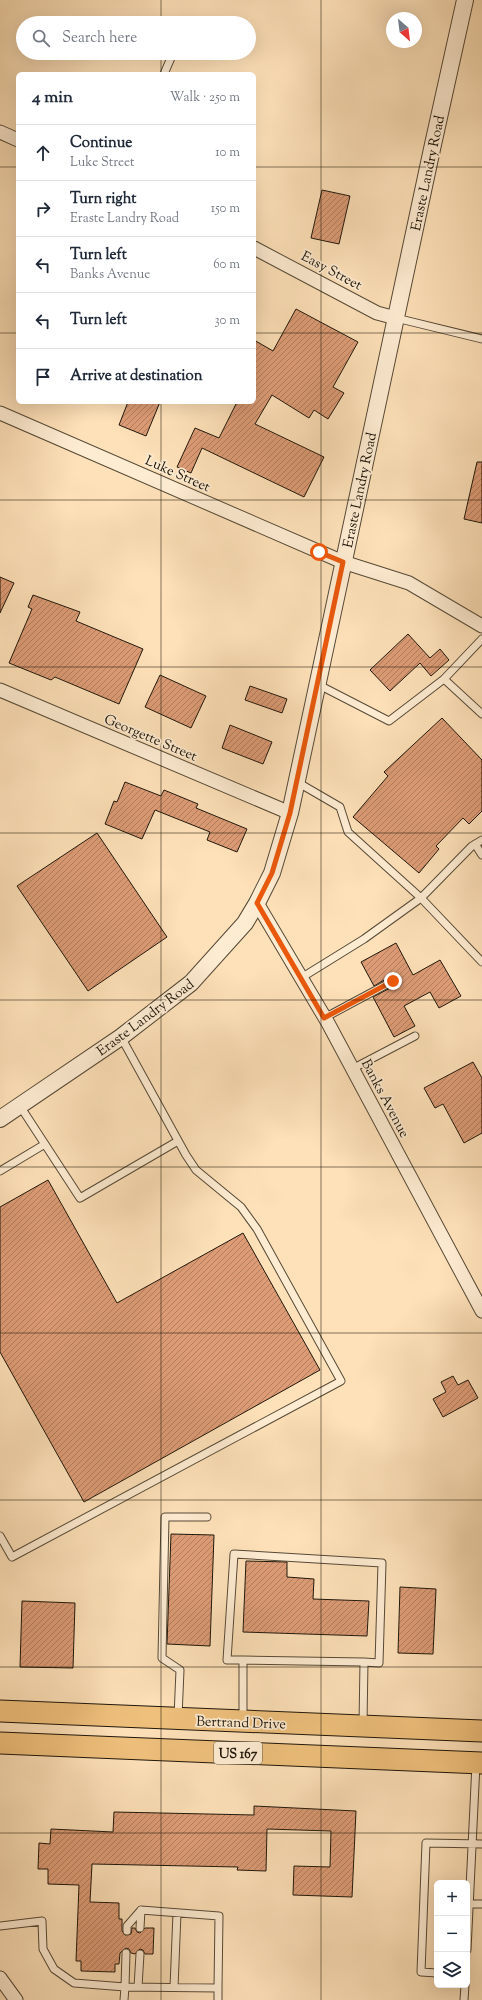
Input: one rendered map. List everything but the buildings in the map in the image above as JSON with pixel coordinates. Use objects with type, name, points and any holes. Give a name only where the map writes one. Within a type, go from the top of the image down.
[{"type":"main road","name":"Bertrand Drive","points":[[0,1711],[482,1731]]},
{"type":"main road","name":"US 167","points":[[0,1743],[479,1763]]},
{"type":"street","name":"Eraste Landry Road","points":[[0,1119],[121,1037],[191,983],[245,922],[257,903],[272,873],[290,813],[297,782],[343,562],[465,0]]},
{"type":"street","points":[[0,132],[16,139]]},
{"type":"street","name":"Easy Street","points":[[256,249],[377,313],[396,318]]},
{"type":"street","name":"Luke Street","points":[[0,413],[343,562],[409,583],[482,626]]},
{"type":"street","name":"Georgette Street","points":[[0,690],[290,813]]},
{"type":"street","name":"Banks Avenue","points":[[257,903],[324,1018],[482,1311]]},
{"type":"street","points":[[0,1978],[16,2000]]},
{"type":"lane","points":[[165,72],[170,60]]},
{"type":"lane","points":[[396,318],[482,340]]},
{"type":"lane","points":[[317,684],[389,720],[444,679],[482,639]]},
{"type":"lane","points":[[444,679],[482,714]]},
{"type":"lane","points":[[297,782],[340,808],[348,832],[421,898],[482,962]]},
{"type":"lane","points":[[301,978],[364,939],[421,898],[479,842]]},
{"type":"lane","points":[[479,842],[482,855]]},
{"type":"lane","points":[[324,1018],[393,981]]},
{"type":"lane","points":[[352,1069],[415,1036]]},
{"type":"lane","points":[[0,1536],[12,1557],[341,1381],[257,1229],[241,1207],[196,1170],[178,1141],[121,1037]]},
{"type":"lane","points":[[20,1106],[80,1198],[178,1141]]},
{"type":"lane","points":[[0,1171],[45,1144]]},
{"type":"lane","points":[[178,1719],[180,1670],[162,1658],[165,1517],[207,1517]]},
{"type":"lane","points":[[234,1554],[382,1563],[379,1663],[364,1662],[227,1660],[234,1554]]},
{"type":"lane","points":[[243,1660],[244,1722]]},
{"type":"lane","points":[[363,1726],[364,1662]]},
{"type":"lane","points":[[479,1763],[470,1904],[482,1904]]},
{"type":"lane","points":[[434,1973],[421,1972],[426,1843],[482,1844]]},
{"type":"lane","points":[[141,1910],[219,1916],[218,2000]]},
{"type":"lane","points":[[140,1928],[141,1910]]},
{"type":"lane","points":[[126,1931],[127,1926],[141,1910]]},
{"type":"lane","points":[[174,1988],[177,1913]]},
{"type":"lane","points":[[0,1926],[42,1921],[42,1949],[54,1969],[74,1984],[125,1987],[218,1988]]},
{"type":"lane","points":[[124,2000],[126,1953]]},
{"type":"lane","points":[[138,1987],[140,1954]]},
{"type":"lane","points":[[464,2000],[465,1988]]},
{"type":"route","points":[[319,552],[343,562],[290,813],[272,873],[266,888],[257,903],[324,1018],[393,981]]}]
